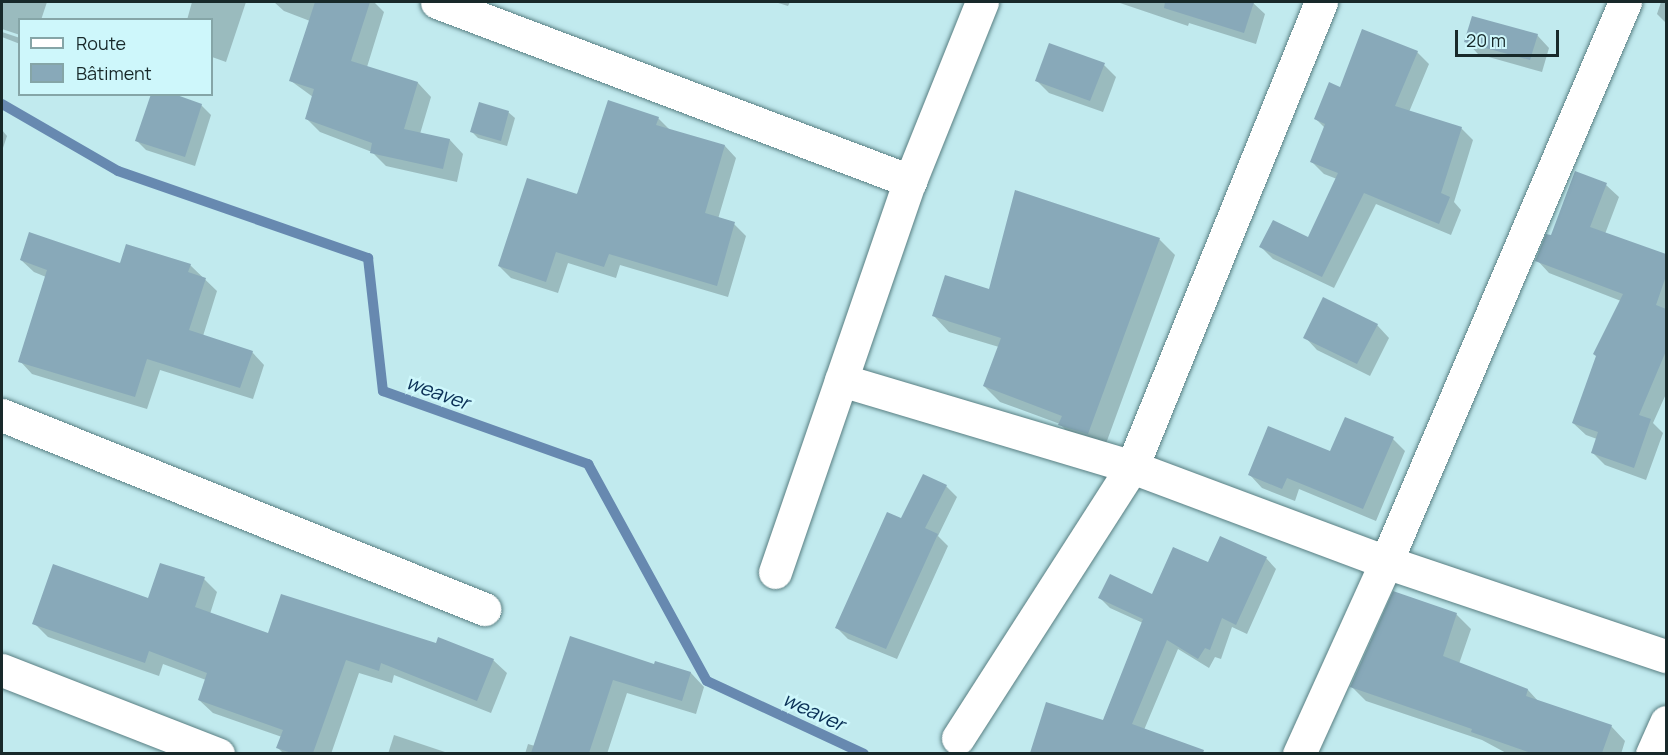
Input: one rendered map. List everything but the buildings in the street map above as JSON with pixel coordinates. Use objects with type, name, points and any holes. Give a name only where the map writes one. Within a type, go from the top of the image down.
[{"type":"street","points":[[437,2],[910,181]]},
{"type":"street","points":[[775,572],[910,181],[982,2]]},
{"type":"street","points":[[958,738],[1132,467],[1321,2]]},
{"type":"street","points":[[1299,753],[1386,562],[1624,2]]},
{"type":"street","points":[[841,380],[1132,467],[1386,562],[1666,656]]},
{"type":"street","points":[[2,415],[484,609]]},
{"type":"street","points":[[2,670],[218,753]]},
{"type":"street","points":[[1652,753],[1666,722]]},
{"type":"waterway","name":"weaver","points":[[2,104],[118,171],[368,258],[383,391],[588,464],[707,681],[864,754]]}]
